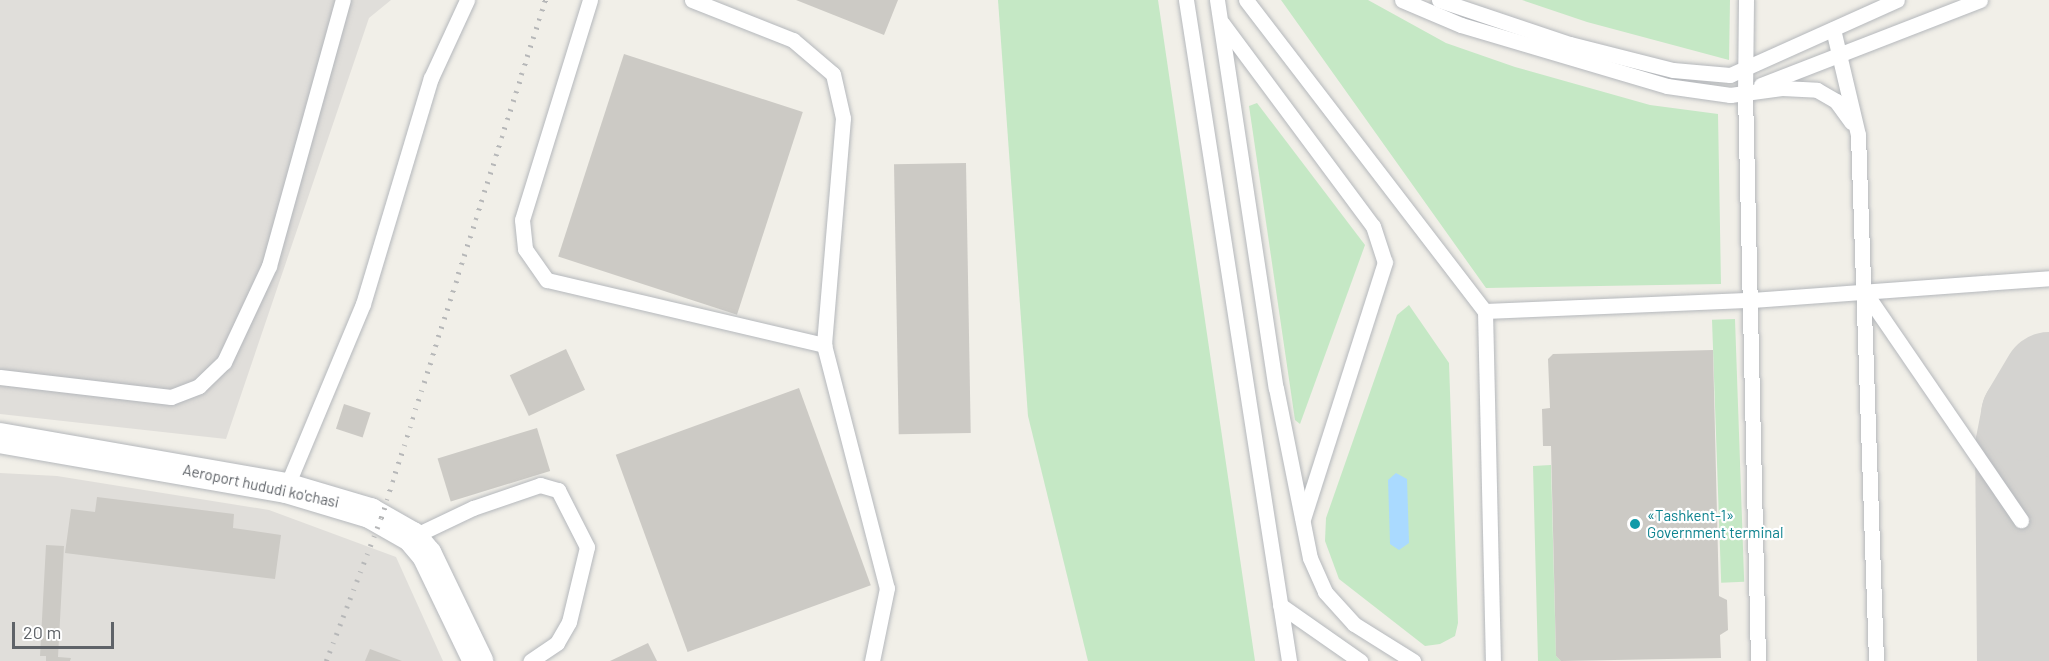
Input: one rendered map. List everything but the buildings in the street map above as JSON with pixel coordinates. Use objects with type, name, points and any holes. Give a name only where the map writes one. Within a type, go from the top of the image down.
[{"type":"street","name":"Aeroport hududi ko'chasi","points":[[0,438],[286,488],[361,508],[412,537],[439,575],[478,661]]},
{"type":"lane","points":[[0,377],[171,397],[199,386],[224,362],[269,266],[343,0]]},
{"type":"lane","points":[[286,488],[363,304],[431,78],[467,0]]},
{"type":"lane","points":[[590,0],[522,220],[525,249],[547,280],[824,345]]},
{"type":"lane","points":[[693,0],[792,40],[833,74],[843,118],[824,345],[887,588],[872,661]]},
{"type":"lane","points":[[1186,0],[1289,661]]},
{"type":"lane","points":[[1217,0],[1273,366],[1310,558],[1325,592],[1354,624],[1413,661]]},
{"type":"lane","points":[[1246,0],[1485,311],[1493,661]]},
{"type":"lane","points":[[1402,0],[1461,25],[1575,61],[1699,92],[1745,92],[1798,88],[1823,92],[1842,107],[1858,135]]},
{"type":"lane","points":[[1439,0],[1570,44],[1673,70],[1730,75],[1897,0]]},
{"type":"lane","points":[[1746,0],[1745,92],[1752,300],[1758,661]]},
{"type":"lane","points":[[1745,92],[1980,0]]},
{"type":"lane","points":[[1220,20],[1373,226],[1385,262],[1302,522]]},
{"type":"lane","points":[[1833,29],[1858,135],[1876,661]]},
{"type":"lane","points":[[1485,311],[1752,300],[2049,278]]},
{"type":"lane","points":[[1864,291],[2021,520]]},
{"type":"lane","points":[[412,537],[473,508],[540,485],[558,490],[586,547],[569,622],[557,643],[530,661]]},
{"type":"lane","points":[[1280,605],[1360,661]]},
{"type":"shaded area","points":[[0,0],[391,0],[369,18],[226,439],[0,414]]},
{"type":"shaded area","points":[[0,473],[57,476],[269,510],[396,557],[443,661],[0,661]]},
{"type":"green space","points":[[998,0],[1158,0],[1255,661],[1088,661],[1028,416]]},
{"type":"green space","points":[[1281,0],[1368,0],[1446,43],[1515,67],[1650,105],[1718,114],[1721,284],[1486,288]]},
{"type":"green space","points":[[1522,0],[1730,0],[1729,60],[1587,22]]},
{"type":"green space","points":[[1257,103],[1365,245],[1300,424],[1295,420],[1249,106]]},
{"type":"green space","points":[[1409,305],[1449,363],[1458,623],[1455,636],[1440,644],[1425,646],[1339,579],[1325,541],[1326,518],[1397,315]]},
{"type":"green space","points":[[1735,319],[1744,582],[1721,583],[1712,320]]},
{"type":"green space","points":[[1551,465],[1556,656],[1561,661],[1538,661],[1533,466]]},
{"type":"water","points":[[1396,473],[1407,479],[1409,543],[1399,550],[1390,544],[1388,480]]},
{"type":"taxiway","points":[[2023,661],[2021,447],[2027,415],[2049,378]]},
{"type":"railway","points":[[326,661],[381,518],[545,0]]},
{"type":"place","name":"«Tashkent-1» Government terminal","points":[[1635,524]]}]
